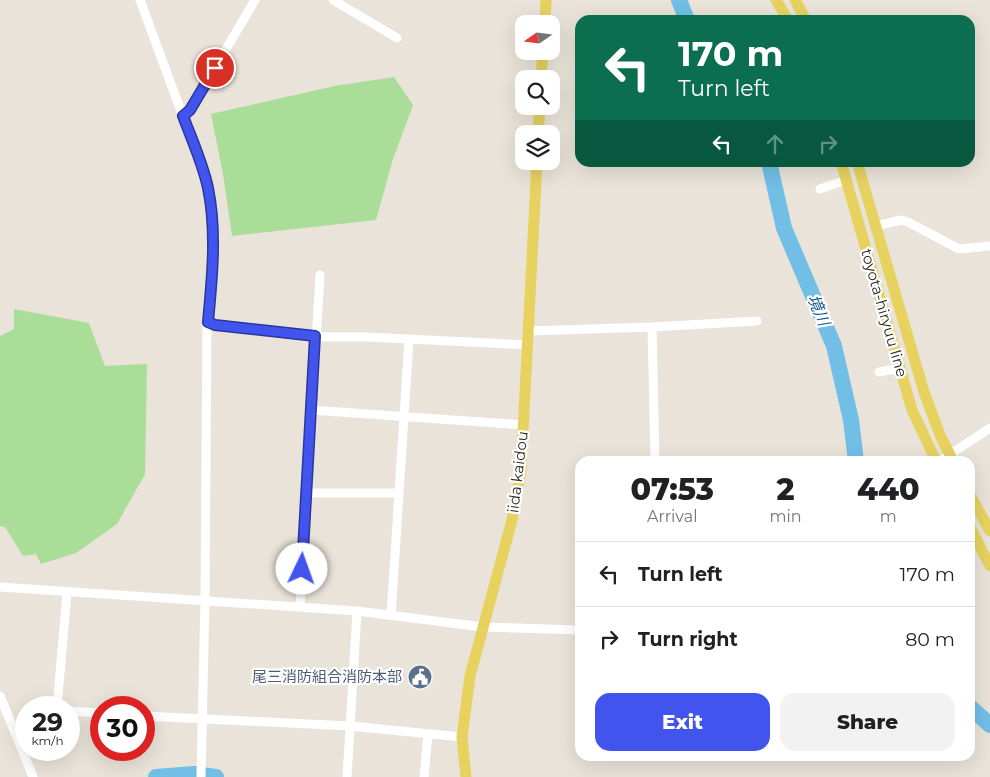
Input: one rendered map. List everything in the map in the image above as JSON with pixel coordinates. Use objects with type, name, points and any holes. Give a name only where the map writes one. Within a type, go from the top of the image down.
[{"type":"main road","points":[[545,15],[546,0]]},
{"type":"main road","points":[[776,0],[785,15]]},
{"type":"main road","points":[[795,0],[803,15]]},
{"type":"main road","name":"toyota-hiryuu line","points":[[842,167],[912,410],[934,456]]},
{"type":"main road","name":"toyota-hiryuu line","points":[[858,167],[924,392],[946,456]]},
{"type":"main road","name":"iida kaidou","points":[[466,777],[462,737],[470,676],[513,517],[521,470],[537,170]]},
{"type":"main road","points":[[975,504],[990,531]]},
{"type":"main road","points":[[975,537],[990,566]]},
{"type":"street","points":[[140,0],[203,171],[210,202],[212,224],[212,283],[208,322],[201,777]]},
{"type":"street","points":[[183,116],[190,110],[255,0]]},
{"type":"street","points":[[333,0],[397,38]]},
{"type":"street","points":[[820,189],[846,180]]},
{"type":"street","points":[[876,226],[901,220],[959,249],[990,246]]},
{"type":"street","points":[[300,607],[320,275]]},
{"type":"street","points":[[529,331],[757,321]]},
{"type":"street","points":[[208,322],[215,325],[315,336],[528,345]]},
{"type":"street","points":[[652,327],[655,456]]},
{"type":"street","points":[[391,615],[409,340]]},
{"type":"street","points":[[879,372],[900,368]]},
{"type":"street","points":[[311,410],[524,425]]},
{"type":"street","points":[[951,456],[990,428]]},
{"type":"street","points":[[307,493],[399,493]]},
{"type":"street","points":[[0,587],[357,611],[484,627],[575,630]]},
{"type":"street","points":[[58,696],[67,592]]},
{"type":"street","points":[[347,777],[357,611]]},
{"type":"street","points":[[0,696],[33,777]]},
{"type":"street","points":[[155,717],[350,726],[462,737]]},
{"type":"street","points":[[424,777],[428,734]]},
{"type":"green space","points":[[394,77],[413,105],[393,159],[376,220],[232,236],[223,174],[211,114],[335,86]]},
{"type":"green space","points":[[14,309],[89,323],[105,366],[147,364],[145,474],[117,524],[76,553],[41,564],[36,554],[23,556],[5,527],[0,526],[0,336],[14,329]]},
{"type":"waterway","name":"境川","points":[[679,0],[685,15]]},
{"type":"waterway","name":"境川","points":[[770,167],[784,228],[834,346],[851,420],[855,456]]},
{"type":"waterway","name":"境川","points":[[975,712],[990,725]]},
{"type":"waterway","points":[[156,777],[194,774],[216,777]]},
{"type":"place","name":"尾三消防組合消防本部","points":[[420,677]]},
{"type":"route","points":[[215,68],[190,110],[183,116],[198,154],[210,202],[212,283],[208,322],[215,325],[315,336],[302,569]]}]
